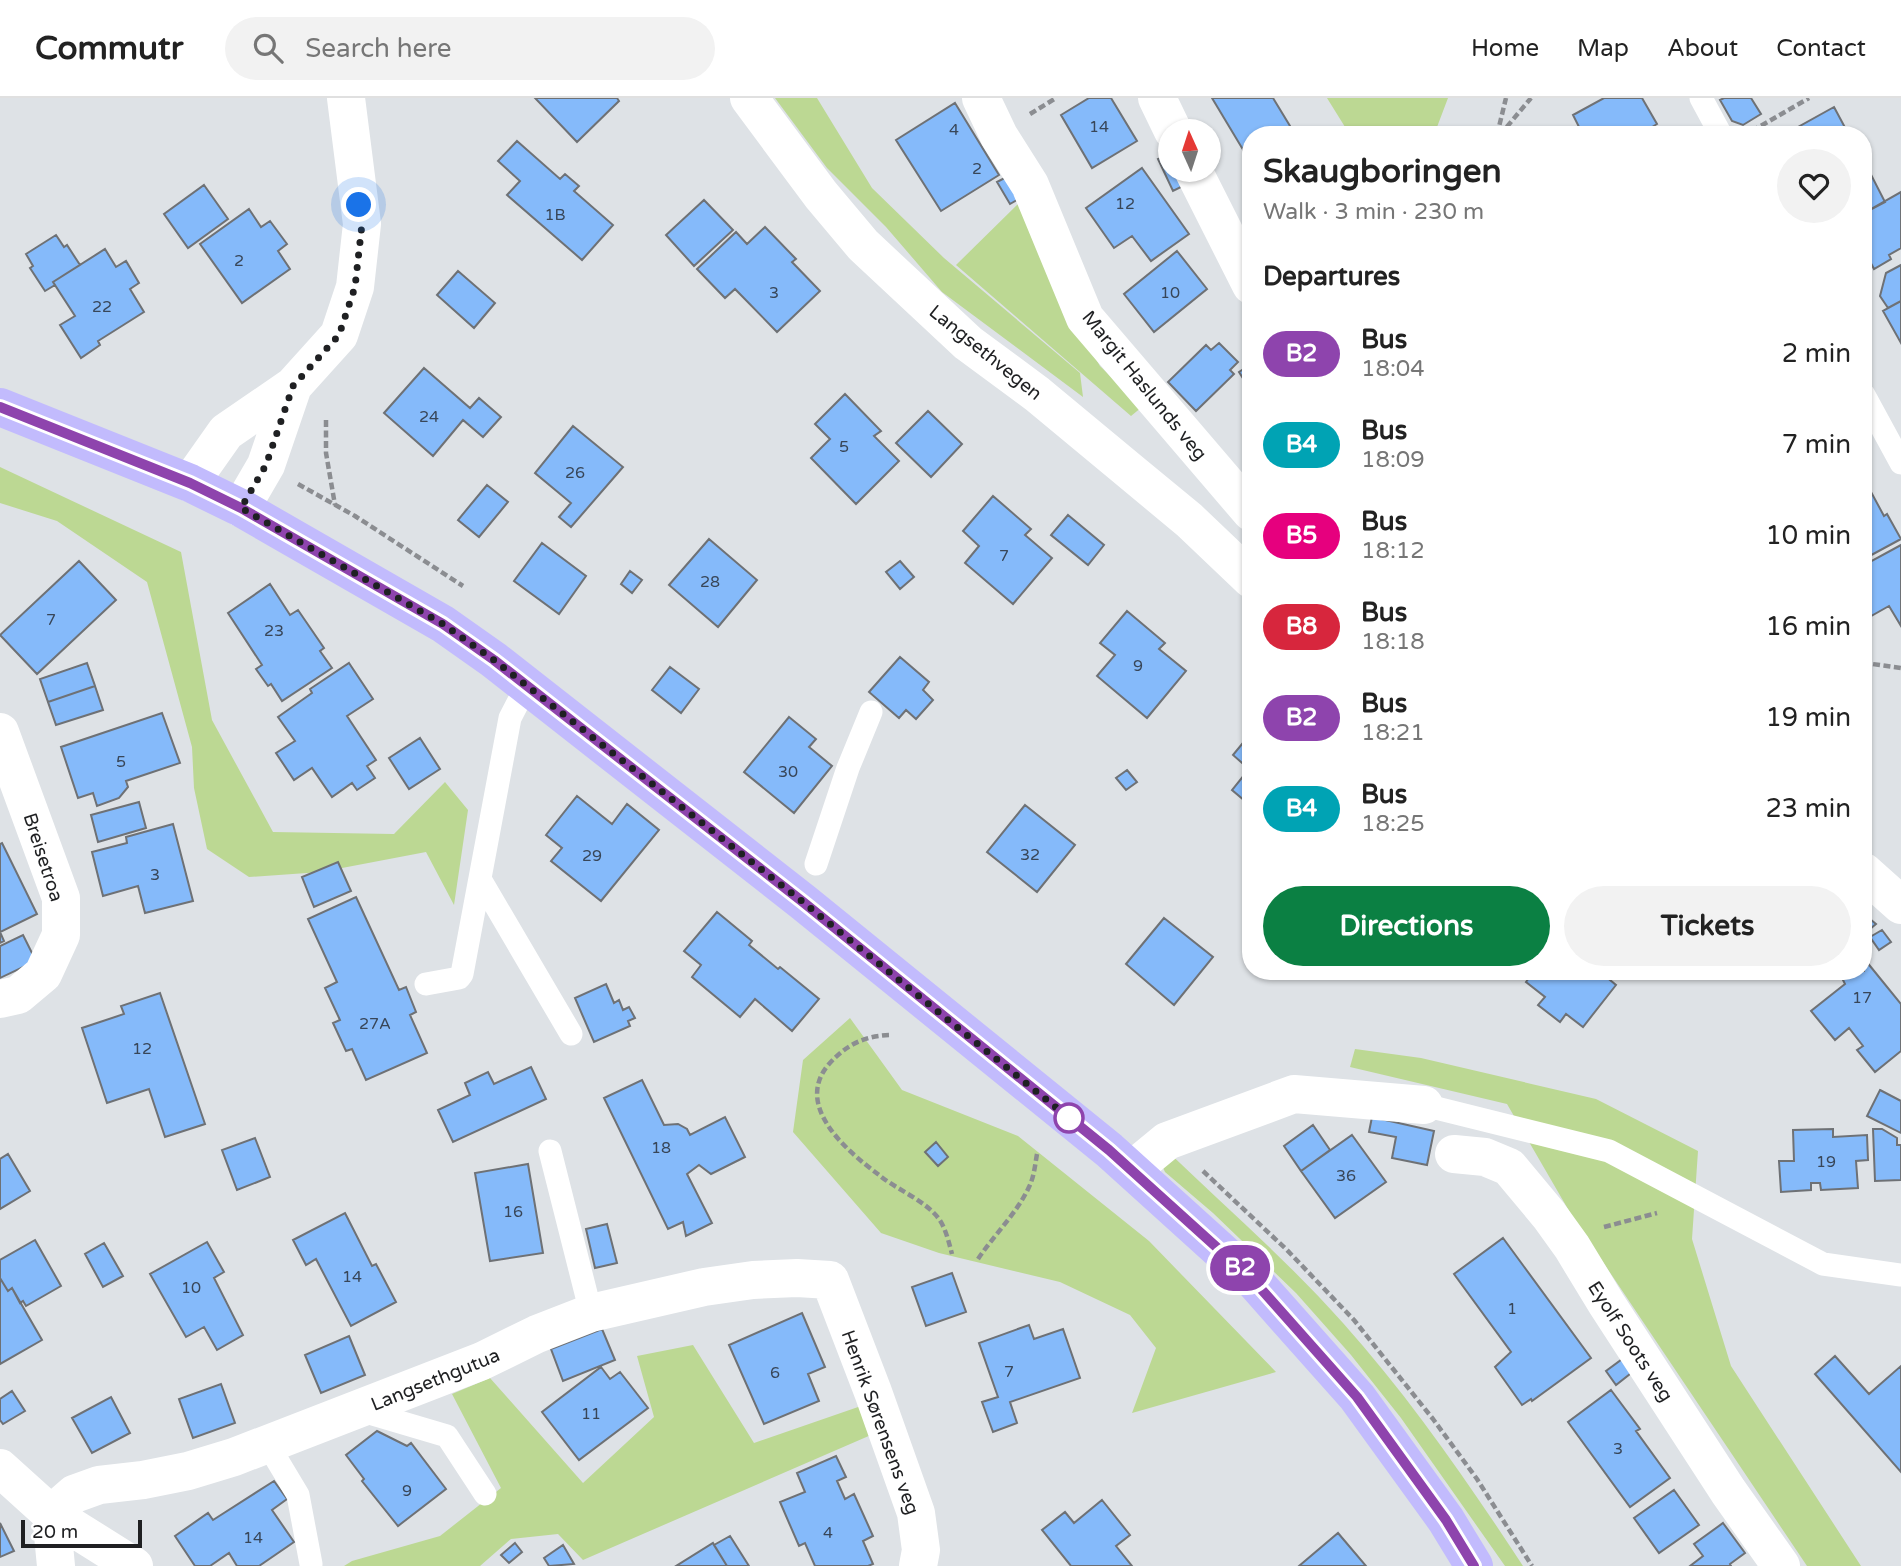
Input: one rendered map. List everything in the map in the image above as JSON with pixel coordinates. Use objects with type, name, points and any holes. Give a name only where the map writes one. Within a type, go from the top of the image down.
[{"type":"main road","points":[[0,407],[190,483],[241,508],[443,624],[494,660],[803,902],[1133,1170],[1254,1281],[1357,1397],[1446,1520],[1474,1566]]},
{"type":"street","points":[[190,483],[226,432],[293,386],[339,335],[355,287],[362,224],[346,98]]},
{"type":"street","name":"Langsethvegen","points":[[749,98],[821,195],[863,245],[968,343],[1037,394],[1141,480],[1189,520],[1242,570]]},
{"type":"street","name":"Margit Haslunds veg","points":[[981,98],[999,136],[1030,185],[1085,318],[1242,501]]},
{"type":"street","points":[[1157,98],[1167,119]]},
{"type":"street","points":[[1198,182],[1242,267]]},
{"type":"street","points":[[241,508],[266,465],[293,386]]},
{"type":"street","name":"Breisetroa","points":[[0,732],[61,898],[61,935],[43,974],[18,995],[0,999]]},
{"type":"street","points":[[1872,879],[1901,905]]},
{"type":"street","points":[[1133,1170],[1167,1141],[1294,1094],[1424,1105]]},
{"type":"street","name":"Eyolf Soots veg","points":[[1454,1154],[1485,1157],[1509,1167],[1572,1247],[1605,1303],[1712,1467],[1781,1566]]},
{"type":"street","name":"Langsethgutua","points":[[51,1514],[74,1494],[99,1485],[188,1471],[268,1445],[482,1362],[537,1334],[591,1313],[704,1287],[753,1280],[830,1280]]},
{"type":"street","name":"Henrik Sørensens veg","points":[[830,1280],[916,1513],[921,1550],[918,1566]]},
{"type":"street","points":[[0,1468],[51,1514],[134,1566]]},
{"type":"street","points":[[51,1514],[56,1566]]},
{"type":"lane","points":[[1701,98],[1716,126]]},
{"type":"lane","points":[[1872,410],[1901,463]]},
{"type":"lane","points":[[426,984],[459,978],[461,974],[510,718],[526,687]]},
{"type":"lane","points":[[816,864],[848,768],[871,712]]},
{"type":"lane","points":[[480,878],[571,1034]]},
{"type":"lane","points":[[1424,1105],[1609,1151],[1823,1264],[1901,1275]]},
{"type":"lane","points":[[551,1151],[591,1313]]},
{"type":"lane","points":[[358,1410],[447,1436],[485,1494]]},
{"type":"lane","points":[[268,1445],[298,1495],[311,1564]]},
{"type":"path","points":[[1500,126],[1506,98]]},
{"type":"path","points":[[1506,126],[1531,98]]},
{"type":"path","points":[[1761,126],[1809,98]]},
{"type":"path","points":[[326,419],[326,453],[335,506]]},
{"type":"path","points":[[1872,664],[1901,668]]},
{"type":"path","points":[[889,1035],[861,1039],[835,1058],[817,1083],[818,1107],[821,1116],[851,1151],[879,1176],[939,1218],[952,1254]]},
{"type":"path","points":[[978,1259],[1030,1186],[1037,1154]]},
{"type":"path","points":[[1572,1247],[1602,1227],[1648,1214],[1720,1210]]},
{"type":"green space","points":[[775,98],[817,98],[872,188],[944,258],[1080,373],[1083,397],[942,292],[886,227],[827,168]]},
{"type":"green space","points":[[1327,98],[1448,98],[1437,126],[1344,126]]},
{"type":"green space","points":[[1024,198],[1066,307],[1100,366],[1142,407],[1131,416],[956,265]]},
{"type":"green space","points":[[0,467],[181,552],[212,720],[273,832],[394,834],[445,782],[468,810],[454,905],[426,852],[321,872],[249,877],[207,849],[194,788],[192,747],[147,582],[57,521],[0,503]]},
{"type":"green space","points":[[850,1018],[902,1090],[1018,1136],[1149,1241],[1276,1372],[1132,1413],[1156,1348],[1130,1315],[1060,1282],[939,1253],[881,1233],[793,1132],[803,1060]]},
{"type":"green space","points":[[1355,1049],[1421,1058],[1596,1099],[1698,1151],[1692,1239],[1731,1366],[1861,1566],[1807,1566],[1572,1216],[1507,1104],[1350,1067]]},
{"type":"green space","points":[[1161,1145],[1299,1276],[1368,1352],[1438,1441],[1523,1566],[1505,1566],[1401,1418],[1351,1355],[1296,1293],[1213,1213],[1165,1172],[1155,1151]]},
{"type":"green space","points":[[693,1345],[754,1443],[861,1406],[871,1435],[583,1560],[558,1534],[511,1539],[480,1566],[344,1566],[352,1561],[440,1536],[501,1488],[452,1394],[490,1378],[583,1483],[654,1417],[637,1356]]},
{"type":"building","points":[[535,98],[617,98],[619,101],[577,142]]},
{"type":"building","points":[[1089,98],[1111,98],[1137,141],[1092,168],[1061,115]]},
{"type":"building","points":[[1212,98],[1273,98],[1290,126],[1242,126],[1242,148]]},
{"type":"building","points":[[1604,98],[1642,98],[1657,124],[1578,126],[1573,115]]},
{"type":"building","points":[[1751,98],[1761,114],[1743,125],[1732,121],[1720,100]]},
{"type":"building","points":[[955,103],[999,175],[941,211],[896,140]]},
{"type":"building","points":[[1834,107],[1844,126],[1800,126]]},
{"type":"building","points":[[517,141],[560,179],[565,174],[579,186],[574,191],[613,225],[582,260],[507,195],[520,181],[498,161]]},
{"type":"building","points":[[1142,168],[1189,234],[1151,261],[1132,236],[1114,248],[1086,208]]},
{"type":"building","points":[[1012,174],[1024,196],[1010,204],[997,182]]},
{"type":"building","points":[[1872,177],[1885,202],[1872,209]]},
{"type":"building","points":[[1169,182],[1181,182],[1183,186],[1173,191]]},
{"type":"building","points":[[204,185],[228,219],[188,248],[164,214]]},
{"type":"building","points":[[1901,192],[1901,248],[1889,255],[1891,259],[1874,269],[1872,265],[1872,208]]},
{"type":"building","points":[[704,200],[733,230],[694,266],[666,235]]},
{"type":"building","points":[[249,209],[261,227],[270,221],[287,244],[278,251],[290,269],[242,303],[200,244]]},
{"type":"building","points":[[765,227],[796,259],[792,262],[820,291],[777,332],[735,289],[725,298],[697,269],[736,232],[747,244]]},
{"type":"building","points":[[56,235],[64,247],[67,245],[80,265],[53,282],[55,285],[45,291],[30,268],[33,266],[26,254]]},
{"type":"building","points":[[105,249],[116,267],[126,261],[139,283],[130,289],[144,312],[98,341],[100,345],[81,358],[60,325],[75,316],[53,282]]},
{"type":"building","points":[[1177,251],[1207,289],[1154,332],[1124,294]]},
{"type":"building","points":[[1901,265],[1901,301],[1888,308],[1880,296],[1886,273]]},
{"type":"building","points":[[458,271],[495,303],[474,328],[437,295]]},
{"type":"building","points":[[1901,301],[1901,343],[1883,311]]},
{"type":"building","points":[[1219,343],[1238,362],[1230,370],[1234,374],[1196,411],[1168,382],[1206,345],[1211,350]]},
{"type":"building","points":[[424,368],[470,408],[479,398],[501,417],[483,437],[463,420],[433,456],[384,413]]},
{"type":"building","points":[[845,394],[881,431],[874,436],[899,461],[856,504],[811,458],[830,439],[815,424]]},
{"type":"building","points":[[928,411],[962,444],[931,477],[896,443]]},
{"type":"building","points":[[573,426],[623,467],[571,527],[559,517],[571,503],[535,473]]},
{"type":"building","points":[[487,485],[508,502],[479,537],[458,520]]},
{"type":"building","points":[[1872,494],[1884,516],[1887,514],[1901,539],[1872,555]]},
{"type":"building","points":[[993,496],[1031,529],[1025,535],[1052,558],[1013,604],[965,563],[979,546],[963,531]]},
{"type":"building","points":[[1068,515],[1104,545],[1088,565],[1051,535]]},
{"type":"building","points":[[709,539],[757,580],[718,627],[669,585]]},
{"type":"building","points":[[542,543],[586,576],[559,614],[514,581]]},
{"type":"building","points":[[1901,545],[1901,626],[1889,606],[1872,616],[1872,561]]},
{"type":"building","points":[[79,561],[116,600],[37,674],[0,635]]},
{"type":"building","points":[[900,561],[914,577],[900,589],[886,572]]},
{"type":"building","points":[[630,571],[642,580],[632,593],[621,584]]},
{"type":"building","points":[[270,584],[290,615],[298,610],[324,648],[320,651],[332,668],[282,701],[271,684],[268,686],[256,669],[262,665],[228,613]]},
{"type":"building","points":[[1127,611],[1165,643],[1159,649],[1186,671],[1147,718],[1097,676],[1115,655],[1100,643]]},
{"type":"building","points":[[900,657],[929,682],[923,690],[933,700],[916,719],[906,710],[899,718],[869,692]]},
{"type":"building","points":[[87,663],[95,686],[48,702],[40,679]]},
{"type":"building","points":[[349,663],[373,699],[347,716],[376,760],[367,766],[375,778],[357,790],[352,783],[332,797],[312,768],[294,780],[276,753],[295,741],[278,717],[312,693],[310,689]]},
{"type":"building","points":[[670,667],[699,689],[681,713],[652,690]]},
{"type":"building","points":[[95,686],[103,710],[56,725],[48,702]]},
{"type":"building","points":[[162,713],[180,763],[126,781],[128,787],[119,798],[97,806],[93,793],[78,798],[61,747]]},
{"type":"building","points":[[789,717],[816,739],[809,747],[832,766],[794,813],[744,772]]},
{"type":"building","points":[[420,738],[440,769],[409,789],[389,758]]},
{"type":"building","points":[[1242,744],[1242,763],[1233,755]]},
{"type":"building","points":[[1127,770],[1137,782],[1126,790],[1116,778]]},
{"type":"building","points":[[1242,778],[1242,798],[1232,790]]},
{"type":"building","points":[[577,796],[612,824],[627,804],[659,830],[601,901],[551,861],[562,848],[546,835]]},
{"type":"building","points":[[139,802],[146,828],[98,842],[91,815]]},
{"type":"building","points":[[1025,805],[1075,845],[1037,892],[987,852]]},
{"type":"building","points":[[173,824],[193,901],[145,913],[138,886],[103,896],[92,852],[127,843],[126,837]]},
{"type":"building","points":[[2,843],[37,914],[0,932],[0,844]]},
{"type":"building","points":[[338,862],[351,891],[314,907],[302,877]]},
{"type":"building","points":[[356,897],[399,990],[406,987],[416,1012],[410,1015],[427,1053],[366,1080],[352,1049],[346,1051],[333,1023],[340,1020],[325,988],[337,982],[308,919]]},
{"type":"building","points":[[717,912],[752,941],[749,945],[819,999],[792,1031],[755,999],[740,1017],[692,977],[701,965],[684,951]]},
{"type":"building","points":[[1164,918],[1213,957],[1174,1005],[1126,964]]},
{"type":"building","points":[[1882,930],[1891,942],[1879,950],[1872,936]]},
{"type":"building","points":[[23,935],[36,961],[0,978],[0,946]]},
{"type":"building","points":[[1872,968],[1901,1004],[1901,1051],[1875,1072],[1857,1050],[1863,1046],[1849,1028],[1835,1040],[1811,1011],[1845,984],[1843,980],[1872,980]]},
{"type":"building","points":[[1610,980],[1616,985],[1583,1027],[1566,1014],[1560,1022],[1538,1005],[1545,997],[1526,982]]},
{"type":"building","points":[[606,984],[614,1003],[619,1000],[623,1010],[629,1007],[635,1018],[628,1021],[630,1026],[594,1042],[575,998]]},
{"type":"building","points":[[160,993],[205,1124],[165,1137],[149,1089],[107,1103],[82,1028],[124,1014],[121,1006]]},
{"type":"building","points":[[531,1067],[546,1099],[453,1142],[438,1110],[470,1095],[465,1083],[488,1072],[494,1084]]},
{"type":"building","points":[[642,1080],[664,1125],[678,1124],[687,1129],[690,1135],[725,1117],[745,1157],[711,1174],[699,1165],[687,1174],[712,1223],[686,1236],[683,1222],[668,1229],[604,1098]]},
{"type":"building","points":[[1880,1090],[1901,1101],[1901,1133],[1867,1116]]},
{"type":"building","points":[[1372,1117],[1434,1131],[1427,1165],[1392,1158],[1396,1137],[1369,1132]]},
{"type":"building","points":[[1313,1125],[1330,1150],[1301,1171],[1284,1146]]},
{"type":"building","points":[[1833,1129],[1833,1137],[1867,1135],[1868,1160],[1856,1161],[1858,1188],[1821,1190],[1820,1183],[1811,1183],[1811,1190],[1781,1192],[1779,1161],[1794,1161],[1793,1130]]},
{"type":"building","points":[[1873,1129],[1882,1129],[1897,1138],[1897,1145],[1901,1145],[1901,1180],[1875,1181]]},
{"type":"building","points":[[1352,1135],[1386,1182],[1335,1218],[1301,1171]]},
{"type":"building","points":[[255,1138],[270,1177],[237,1190],[222,1150]]},
{"type":"building","points":[[936,1142],[948,1157],[938,1166],[925,1152]]},
{"type":"building","points":[[8,1154],[30,1191],[0,1209],[0,1159]]},
{"type":"building","points":[[528,1164],[543,1253],[490,1261],[475,1173]]},
{"type":"building","points":[[345,1213],[372,1266],[376,1264],[396,1302],[351,1326],[316,1259],[306,1265],[293,1240]]},
{"type":"building","points":[[607,1224],[617,1263],[595,1268],[586,1229]]},
{"type":"building","points":[[1503,1238],[1591,1358],[1532,1401],[1531,1399],[1522,1405],[1495,1367],[1511,1352],[1454,1274]]},
{"type":"building","points":[[35,1240],[61,1286],[26,1306],[23,1301],[20,1303],[12,1288],[8,1291],[0,1278],[0,1260]]},
{"type":"building","points":[[207,1242],[224,1272],[214,1278],[243,1335],[217,1350],[204,1327],[186,1337],[150,1274]]},
{"type":"building","points":[[104,1243],[123,1276],[103,1287],[85,1254]]},
{"type":"building","points":[[952,1273],[966,1312],[926,1326],[912,1287]]},
{"type":"building","points":[[0,1278],[8,1291],[12,1288],[42,1340],[0,1364]]},
{"type":"building","points":[[802,1313],[825,1367],[808,1374],[819,1401],[764,1424],[729,1345]]},
{"type":"building","points":[[1029,1325],[1034,1339],[1063,1329],[1080,1378],[1010,1402],[1017,1423],[993,1432],[982,1402],[998,1397],[979,1343]]},
{"type":"building","points":[[602,1329],[615,1360],[563,1381],[551,1349]]},
{"type":"building","points":[[349,1336],[365,1375],[321,1393],[305,1355]]},
{"type":"building","points":[[1835,1356],[1869,1394],[1901,1366],[1901,1472],[1815,1374]]},
{"type":"building","points":[[1625,1357],[1635,1370],[1616,1385],[1606,1371]]},
{"type":"building","points":[[601,1367],[610,1379],[620,1372],[648,1408],[579,1460],[542,1412]]},
{"type":"building","points":[[221,1384],[235,1423],[193,1438],[179,1399]]},
{"type":"building","points":[[1611,1390],[1640,1429],[1636,1431],[1670,1478],[1630,1507],[1568,1422]]},
{"type":"building","points":[[12,1391],[25,1411],[3,1424],[0,1420],[0,1399]]},
{"type":"building","points":[[111,1397],[130,1433],[92,1453],[72,1418]]},
{"type":"building","points":[[377,1431],[407,1446],[411,1443],[446,1489],[398,1526],[362,1481],[364,1479],[346,1455]]},
{"type":"building","points":[[836,1456],[846,1477],[837,1481],[845,1499],[854,1494],[873,1536],[863,1541],[873,1564],[868,1566],[815,1566],[805,1543],[799,1546],[780,1502],[805,1492],[797,1473]]},
{"type":"building","points":[[274,1481],[287,1499],[272,1510],[294,1542],[259,1566],[237,1566],[229,1553],[210,1566],[195,1566],[175,1536],[208,1513],[213,1520]]},
{"type":"building","points":[[1674,1490],[1699,1525],[1659,1553],[1634,1518]]},
{"type":"building","points":[[1102,1500],[1130,1535],[1116,1546],[1132,1566],[1071,1566],[1042,1530],[1065,1512],[1074,1523]]},
{"type":"building","points":[[0,1523],[14,1551],[0,1557]]},
{"type":"building","points":[[1723,1523],[1745,1553],[1730,1564],[1731,1566],[1690,1566],[1703,1556],[1694,1544]]},
{"type":"building","points":[[1338,1533],[1366,1566],[1299,1566]]},
{"type":"building","points":[[730,1536],[749,1566],[727,1566],[714,1545]]},
{"type":"building","points":[[515,1543],[522,1552],[509,1563],[501,1555]]},
{"type":"building","points":[[713,1543],[727,1566],[676,1566]]},
{"type":"building","points":[[563,1545],[574,1564],[549,1566],[544,1558]]},
{"type":"bus line","name":"B2","points":[[0,407],[207,491],[289,534],[443,624],[494,660],[803,902],[1133,1170],[1254,1281],[1357,1397],[1446,1520],[1474,1566]]},
{"type":"route","points":[[359,205],[362,224],[355,287],[339,335],[293,386],[266,465],[241,508],[443,624],[494,660],[803,902],[1069,1118]]}]
